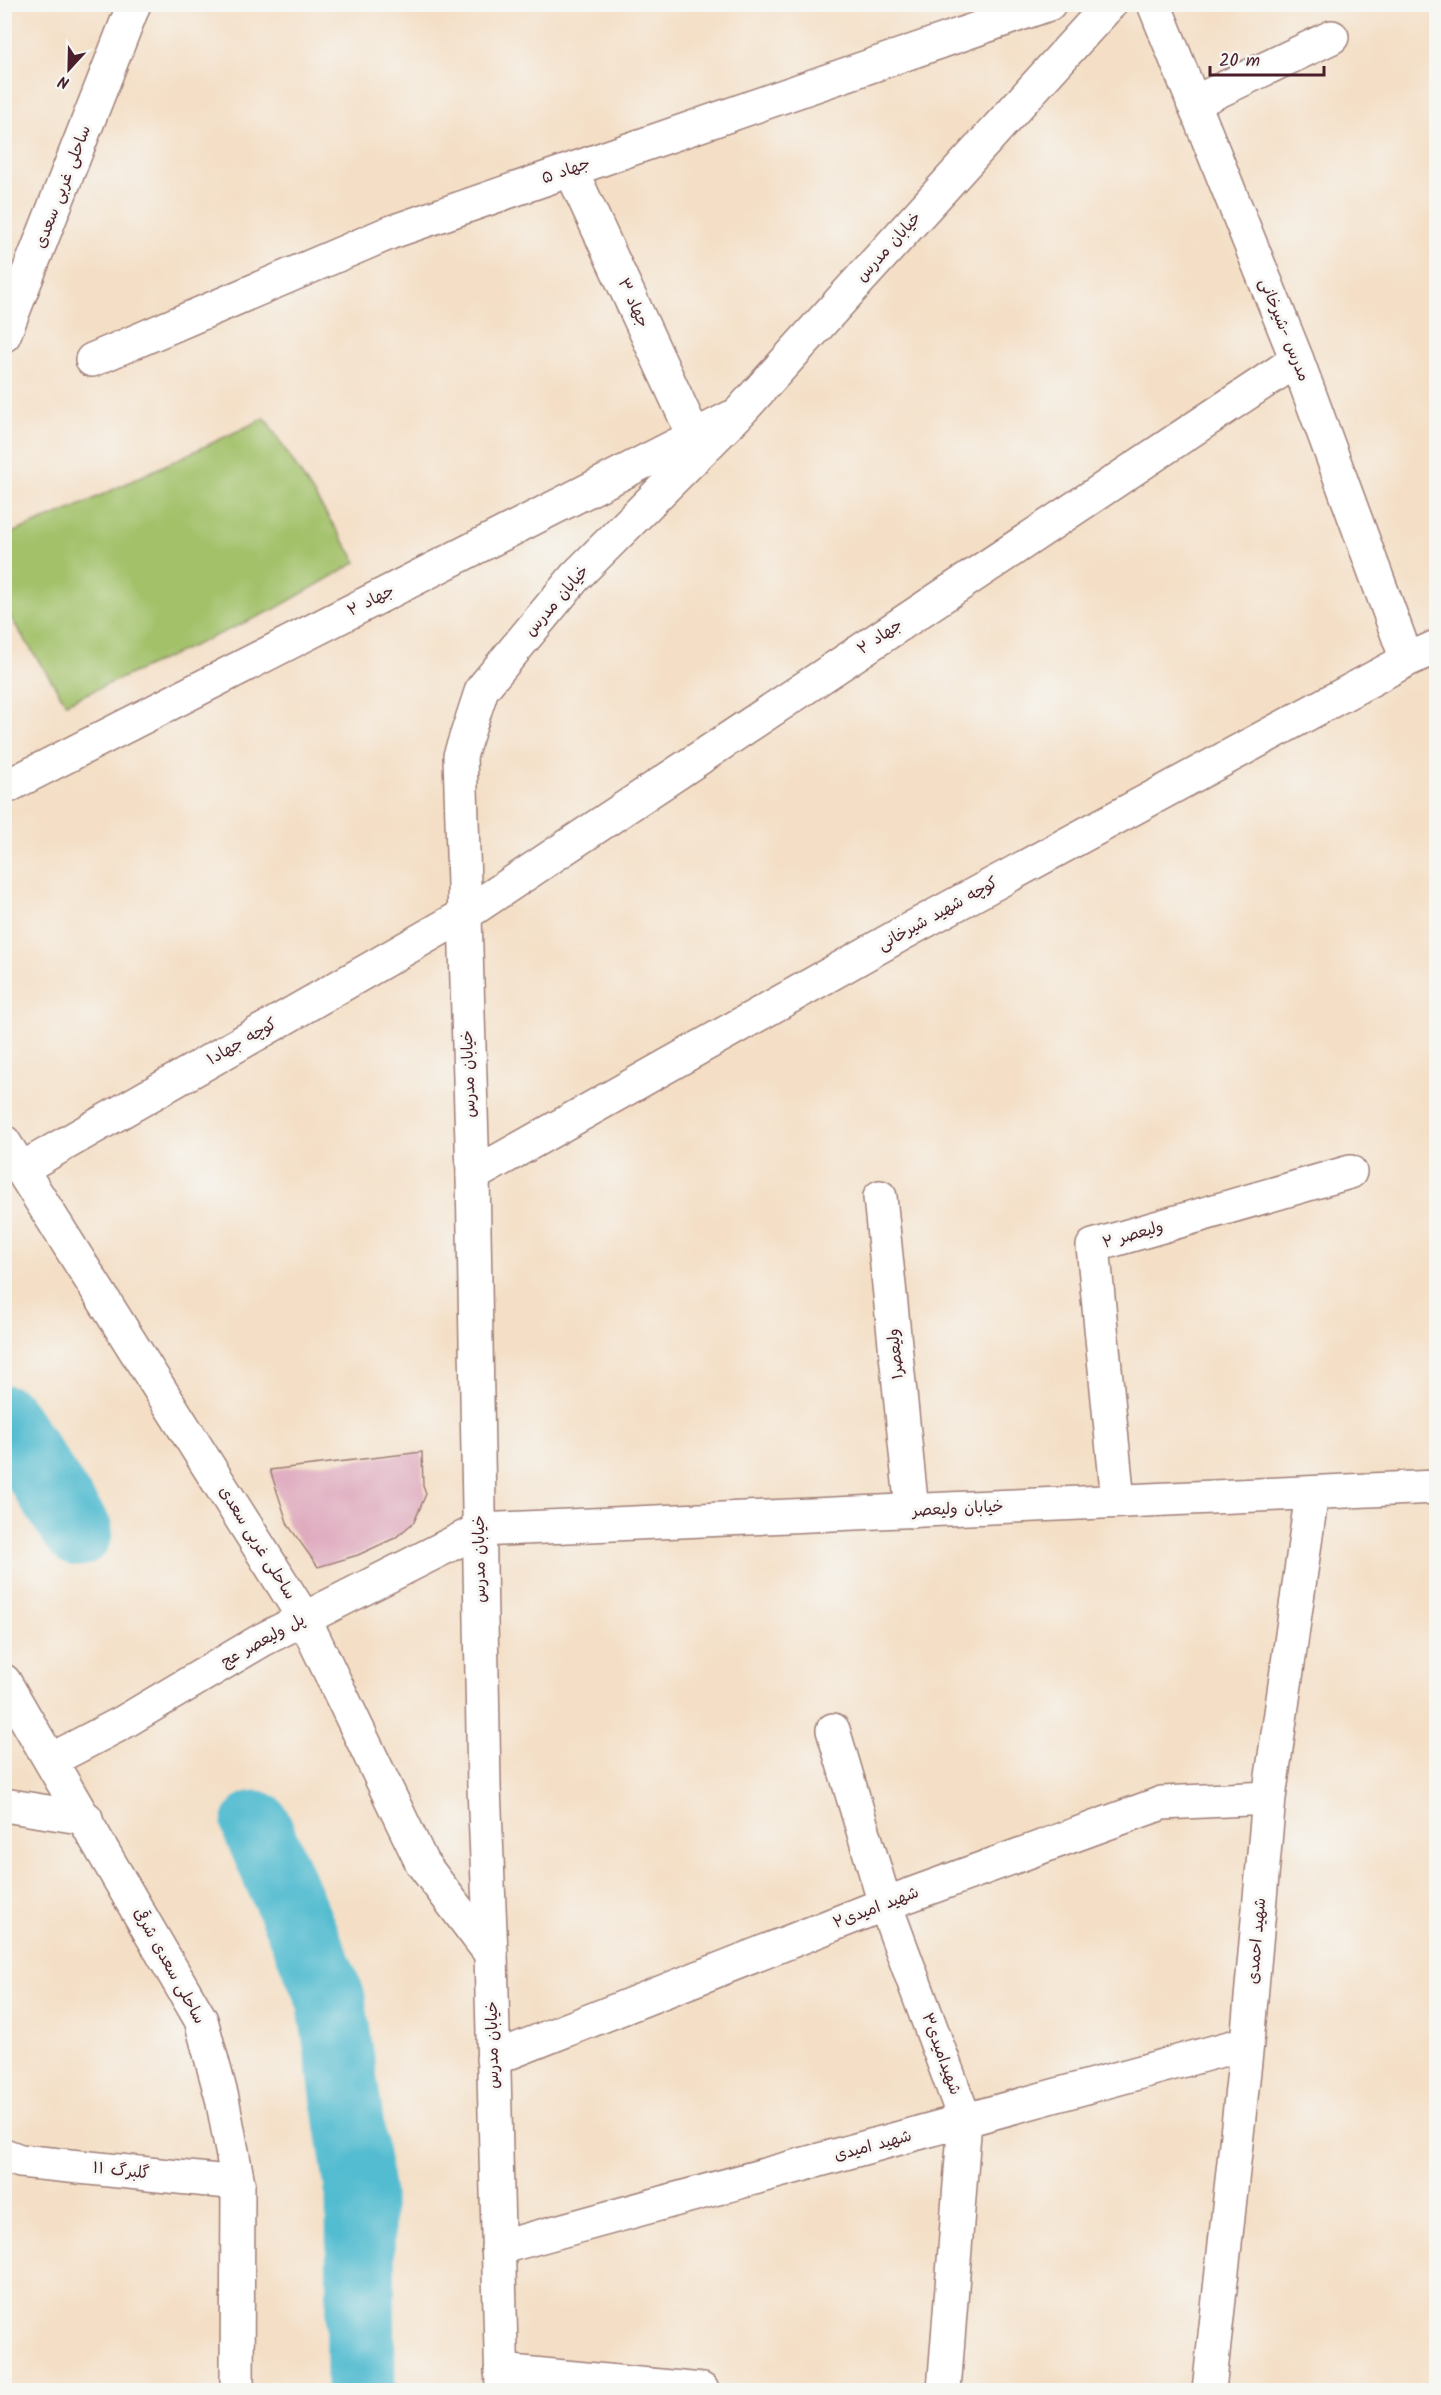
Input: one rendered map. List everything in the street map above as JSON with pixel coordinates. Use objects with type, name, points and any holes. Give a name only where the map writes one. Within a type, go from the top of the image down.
[{"type":"street","name":"ساحلی غربی سعدی","points":[[4,335],[134,4]]},
{"type":"street","name":"جهاد ۵","points":[[92,360],[389,233],[1049,4]]},
{"type":"street","name":"خیابان مدرس","points":[[501,2381],[491,1954],[484,1787],[473,1175],[460,756],[482,689],[575,577],[738,414],[1110,4]]},
{"type":"street","name":"مدرس -شیرخانی","points":[[1154,4],[1297,360],[1407,660]]},
{"type":"street","points":[[1193,103],[1332,37]]},
{"type":"street","name":"جهاد ۳","points":[[571,170],[694,436]]},
{"type":"street","name":"جهاد ۲","points":[[464,915],[1297,360]]},
{"type":"street","name":"جهاد ۲","points":[[4,788],[738,414]]},
{"type":"street","name":"کوچه شهید شیرخانی","points":[[473,1175],[904,932],[1407,660],[1437,647]]},
{"type":"street","name":"کوچه جهاد۱","points":[[13,1155],[464,915]]},
{"type":"street","name":"ساحلی غربی سعدی","points":[[13,1155],[304,1618],[422,1863],[491,1954]]},
{"type":"street","name":"ولیعصر ۲","points":[[1118,1501],[1093,1246],[1350,1172]]},
{"type":"street","name":"ولیعصر۱","points":[[880,1197],[912,1511]]},
{"type":"street","name":"خیابان ولیعصر","points":[[479,1530],[1437,1487]]},
{"type":"street","name":"شهید احمدی","points":[[1209,2391],[1248,2043],[1269,1798],[1312,1493]]},
{"type":"street","name":"پل ولیعصر عج","points":[[51,1760],[122,1723],[262,1640],[479,1530]]},
{"type":"street","name":"ساحلی سعدی شرقی","points":[[4,1681],[86,1818],[201,2020],[222,2098],[238,2183],[237,2391]]},
{"type":"street","name":"شهیدامیدی۳","points":[[833,1730],[885,1904],[965,2120],[944,2391]]},
{"type":"street","name":"شهید امیدی۲","points":[[493,2059],[885,1904],[1162,1803],[1269,1798]]},
{"type":"street","points":[[4,1805],[86,1818]]},
{"type":"street","name":"شهید امیدی","points":[[498,2248],[1248,2043]]},
{"type":"street","name":"گلبرگ ۱۱","points":[[4,2155],[20,2161],[238,2183]]},
{"type":"street","points":[[501,2381],[702,2391]]},
{"type":"green space","points":[[265,418],[357,562],[273,610],[66,703],[5,609],[6,535],[72,509]]},
{"type":"building","points":[[422,1452],[423,1486],[426,1494],[414,1522],[395,1538],[358,1555],[318,1567],[288,1525],[270,1470]]},
{"type":"waterway","points":[[4,1419],[78,1532]]},
{"type":"waterway","points":[[256,1825],[331,1999],[360,2195],[361,2390]]}]
